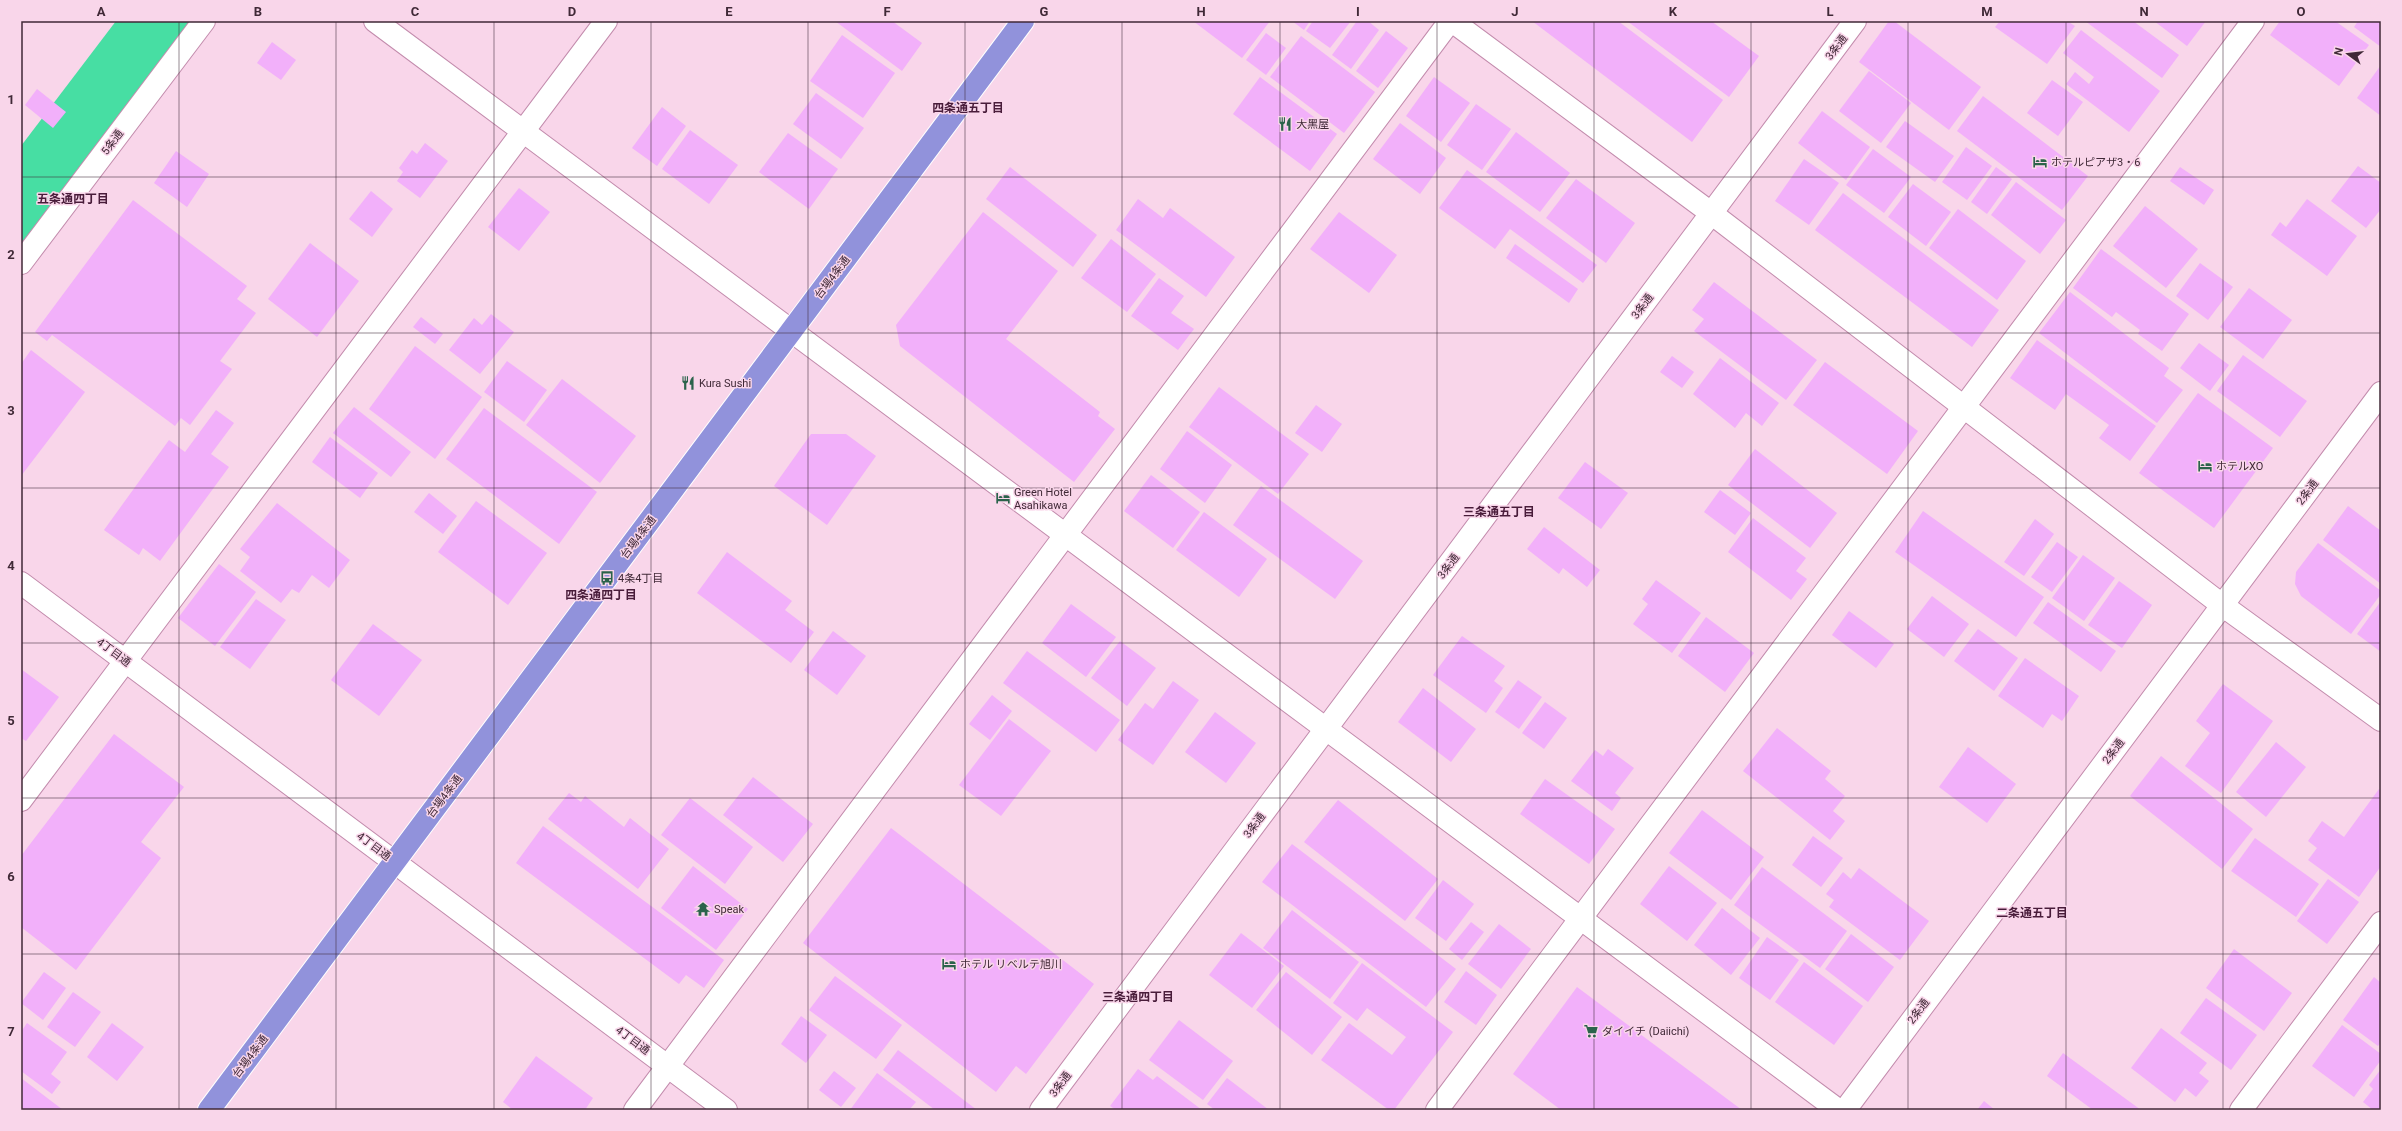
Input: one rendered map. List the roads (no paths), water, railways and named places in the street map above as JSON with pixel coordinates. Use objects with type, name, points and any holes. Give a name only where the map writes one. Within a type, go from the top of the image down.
[{"type":"highway","name":"台場4条通","points":[[210,1110],[1023,21]]},
{"type":"street","name":"5条通","points":[[21,263],[204,21]]},
{"type":"street","points":[[375,21],[1838,1110]]},
{"type":"street","points":[[21,800],[606,21]]},
{"type":"street","points":[[635,1110],[1065,534],[1451,21],[1711,213],[2222,605],[2381,720]]},
{"type":"street","name":"3条通","points":[[1041,1110],[1855,21]]},
{"type":"street","points":[[1437,1110],[2253,21]]},
{"type":"street","name":"2条通","points":[[1844,1110],[2381,393]]},
{"type":"street","name":"4丁目通","points":[[21,583],[726,1110]]},
{"type":"street","points":[[2241,1110],[2381,923]]},
{"type":"place","name":"大黑屋","points":[[1285,124]]},
{"type":"place","name":"ホテルピアザ3・6","points":[[2040,162]]},
{"type":"place","name":"Kura Sushi","points":[[688,383]]},
{"type":"place","name":"ホテルXO","points":[[2205,466]]},
{"type":"place","name":"Green Hotel Asahikawa","points":[[1003,498]]},
{"type":"place","name":"4条4丁目","points":[[607,578]]},
{"type":"place","name":"Speak","points":[[703,909]]},
{"type":"place","name":"ホテル リベルテ旭川","points":[[949,964]]},
{"type":"place","name":"ダイイチ (Daiichi)","points":[[1591,1031]]},
{"type":"district","name":"四条通五丁目","points":[[968,108]]},
{"type":"district","name":"五条通四丁目","points":[[73,199]]},
{"type":"district","name":"三条通五丁目","points":[[1499,512]]},
{"type":"district","name":"四条通四丁目","points":[[601,595]]},
{"type":"district","name":"二条通五丁目","points":[[2032,913]]},
{"type":"district","name":"三条通四丁目","points":[[1138,997]]}]
